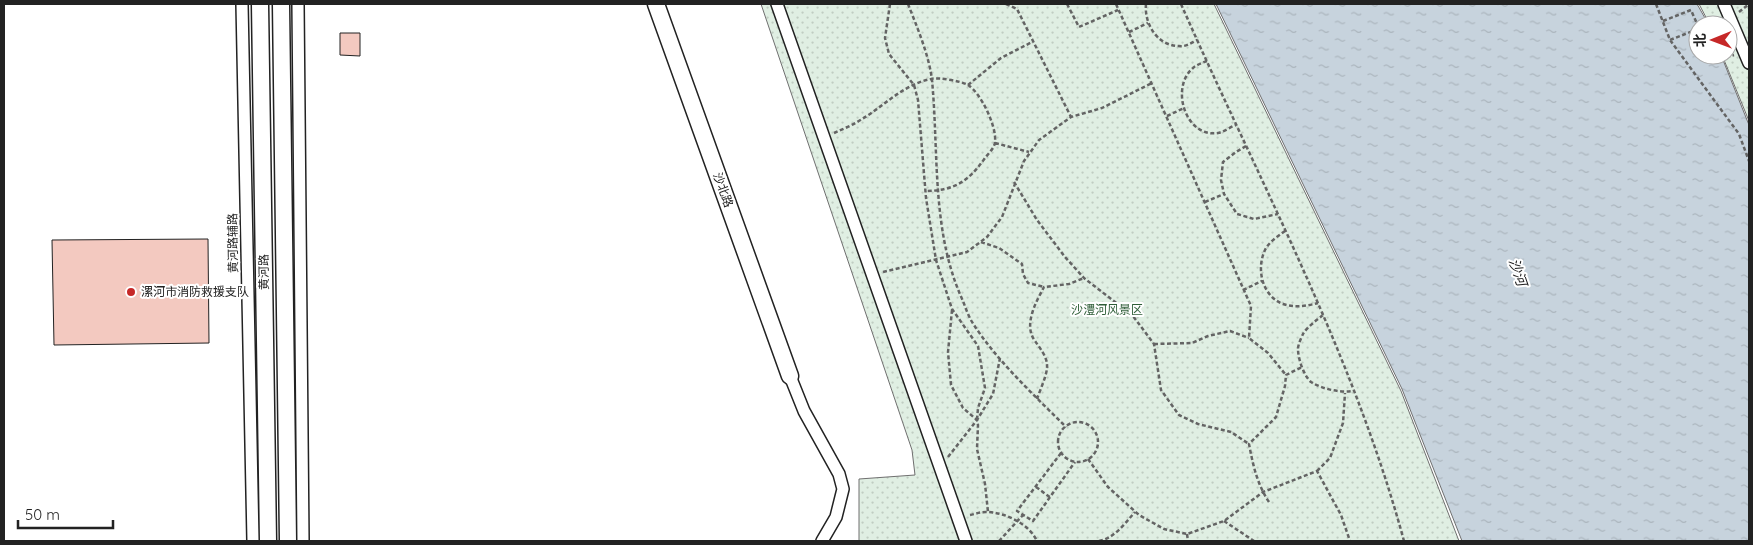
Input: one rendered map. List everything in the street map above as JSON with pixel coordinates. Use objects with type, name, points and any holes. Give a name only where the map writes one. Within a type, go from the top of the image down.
[{"type":"main road","name":"黄河路","points":[[260,4],[268,541]]},
{"type":"main road","name":"黄河路","points":[[281,4],[288,541]]},
{"type":"main road","name":"沙北路","points":[[656,4],[790,376]]},
{"type":"street","name":"黄河路辅路","points":[[242,4],[253,541]]},
{"type":"street","points":[[298,4],[303,541]]},
{"type":"street","points":[[777,4],[966,541]]},
{"type":"street","points":[[1724,4],[1747,58]]},
{"type":"street","points":[[790,376],[804,411],[839,474],[843,489],[836,517],[822,541]]},
{"type":"path","points":[[890,4],[885,38],[889,54],[914,85],[918,100],[925,191],[936,260],[952,309],[978,346],[985,388],[978,408],[977,450],[985,484],[988,512]]},
{"type":"path","points":[[908,4],[920,36],[932,78],[938,191],[947,258],[958,290],[973,324],[1000,358],[1037,399],[1066,427]]},
{"type":"path","points":[[1006,4],[1017,9],[1071,117]]},
{"type":"path","points":[[1068,4],[1079,27],[1119,10]]},
{"type":"path","points":[[1116,4],[1244,290],[1250,306],[1248,338]]},
{"type":"path","points":[[1146,4],[1145,13],[1148,23],[1160,40],[1177,47],[1186,46],[1198,40]]},
{"type":"path","points":[[1182,4],[1323,314],[1375,446],[1404,541]]},
{"type":"path","points":[[1656,4],[1670,40],[1739,134],[1749,161]]},
{"type":"path","points":[[1663,21],[1691,10],[1693,15]]},
{"type":"path","points":[[1129,32],[1148,23]]},
{"type":"path","points":[[1670,40],[1688,32]]},
{"type":"path","points":[[968,85],[1002,58],[1034,41]]},
{"type":"path","points":[[1207,60],[1192,68],[1183,83],[1182,101],[1189,120],[1202,130],[1217,133],[1236,125]]},
{"type":"path","points":[[824,138],[862,119],[914,85],[932,78],[946,79],[968,85],[986,106],[995,130],[995,144],[974,173],[962,183],[938,191],[925,191]]},
{"type":"path","points":[[872,274],[967,252],[987,237],[1002,217],[1014,182],[1029,152],[1039,140],[1071,117],[1102,108],[1152,83]]},
{"type":"path","points":[[1167,116],[1184,108]]},
{"type":"path","points":[[995,144],[1029,152]]},
{"type":"path","points":[[1246,146],[1223,162],[1221,180],[1224,194],[1237,214],[1254,219],[1278,214]]},
{"type":"path","points":[[1014,182],[1037,220],[1065,257],[1084,278],[1133,316],[1154,344],[1161,390],[1179,415],[1198,424],[1231,432],[1249,444],[1253,468],[1263,492],[1270,502]]},
{"type":"path","points":[[1205,202],[1224,194]]},
{"type":"path","points":[[1285,231],[1265,249],[1261,264],[1262,281],[1270,295],[1283,304],[1301,307],[1318,303]]},
{"type":"path","points":[[981,242],[999,248],[1022,264],[1023,274],[1028,283],[1035,286],[1044,287],[1068,284],[1084,278]]},
{"type":"path","points":[[1244,290],[1262,281]]},
{"type":"path","points":[[1037,399],[1048,365],[1043,353],[1032,337],[1030,324],[1036,302],[1044,287]]},
{"type":"path","points":[[952,309],[948,352],[951,385],[963,408],[977,420]]},
{"type":"path","points":[[1323,314],[1304,332],[1298,349],[1302,366],[1310,381],[1324,388],[1345,392],[1353,391]]},
{"type":"path","points":[[1154,344],[1192,343],[1208,336],[1230,331],[1248,338],[1268,353],[1286,376],[1285,386],[1276,417],[1249,444]]},
{"type":"path","points":[[941,467],[977,420],[993,394],[1000,358]]},
{"type":"path","points":[[1286,376],[1302,366]]},
{"type":"path","points":[[1088,459],[1108,487],[1135,512],[1164,529],[1187,534],[1224,521],[1263,492],[1317,471],[1330,458],[1343,423],[1345,392]]},
{"type":"path","points":[[1076,422],[1082,423],[1088,425],[1096,434],[1098,445],[1092,456],[1088,459],[1075,462],[1061,453],[1058,442],[1062,431],[1066,427],[1076,422]]},
{"type":"path","points":[[1061,453],[1017,511],[1033,521],[1075,462]]},
{"type":"path","points":[[1317,471],[1341,515],[1350,541]]},
{"type":"path","points":[[1036,486],[1051,498]]},
{"type":"path","points":[[958,518],[988,512],[999,514],[1027,527],[1037,541]]},
{"type":"path","points":[[1099,541],[1105,540],[1120,529],[1135,512]]},
{"type":"path","points":[[999,541],[1023,515]]},
{"type":"path","points":[[1224,521],[1254,541]]},
{"type":"path","points":[[1187,534],[1188,541]]},
{"type":"green space","name":"沙澧河风景区","points":[[761,4],[1214,4],[1401,391],[1459,541],[859,541],[859,479],[915,475],[912,450]]},
{"type":"green space","points":[[1699,4],[1749,4],[1749,121],[1726,65],[1738,65],[1738,15],[1705,15]]},
{"type":"water","name":"沙河","points":[[1216,4],[1697,4],[1703,15],[1688,15],[1688,65],[1725,65],[1749,125],[1749,541],[1462,541],[1402,389]]},
{"type":"building","points":[[340,33],[360,33],[360,56],[340,55]]},
{"type":"building","name":"漯河市消防救援支队","points":[[208,239],[209,343],[54,345],[52,240]]},
{"type":"place","name":"漯河市消防救援支队","points":[[131,292]]}]
